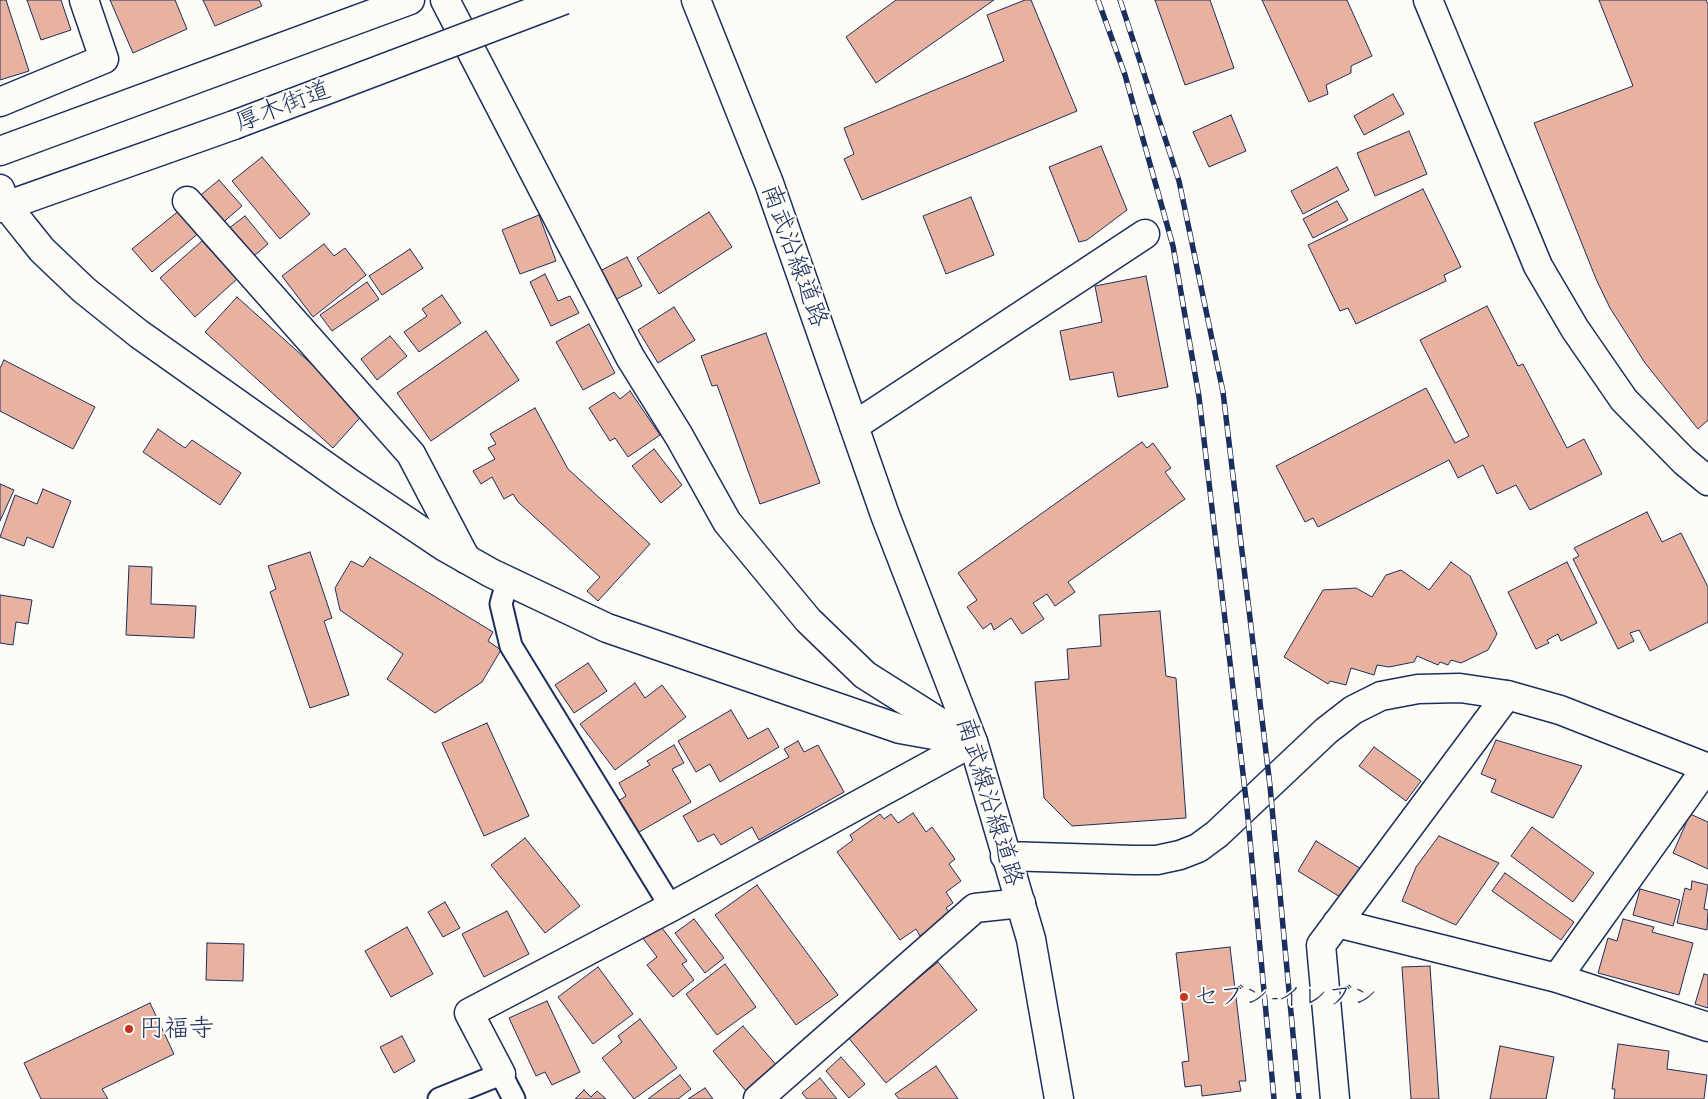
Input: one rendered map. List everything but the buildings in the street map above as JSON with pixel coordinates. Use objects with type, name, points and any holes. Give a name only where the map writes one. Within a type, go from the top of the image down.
[{"type":"main road","points":[[0,102],[104,59],[84,0]]},
{"type":"main road","points":[[0,151],[410,0]]},
{"type":"main road","points":[[445,0],[630,357],[679,436],[728,522],[808,620],[865,675],[973,742]]},
{"type":"main road","name":"厚木街道","points":[[2,201],[234,125],[564,0]]},
{"type":"main road","name":"南武沿線道路","points":[[696,0],[769,183],[885,516]]},
{"type":"main road","points":[[1428,0],[1538,266],[1575,329],[1624,400],[1684,461],[1708,481]]},
{"type":"main road","points":[[2,201],[42,250],[84,290],[139,334],[348,482],[466,559],[507,582],[607,628],[900,729],[973,742]]},
{"type":"main road","points":[[187,201],[411,454],[466,559]]},
{"type":"main road","points":[[854,426],[1145,234]]},
{"type":"main road","name":"南武線沿線道路","points":[[885,516],[973,742],[1005,856],[1021,903],[1031,939],[1058,1099]]},
{"type":"main road","points":[[1005,856],[1157,860],[1180,855],[1198,848],[1217,834],[1326,731],[1360,706],[1380,696],[1418,689],[1460,688],[1507,695],[1560,710],[1708,767],[1557,978]]},
{"type":"main road","points":[[1335,1099],[1321,945],[1507,695]]},
{"type":"main road","points":[[501,1074],[469,1013],[671,907],[973,742]]},
{"type":"main road","points":[[758,1099],[974,908],[1021,903]]},
{"type":"main road","points":[[1337,923],[1557,978],[1708,1026]]},
{"type":"lane","points":[[507,582],[501,604],[511,646],[671,907]]},
{"type":"lane","points":[[439,1099],[501,1074],[514,1099]]},
{"type":"railway","points":[[1098,0],[1125,75],[1173,246],[1199,397],[1247,808],[1274,1099]]},
{"type":"railway","points":[[1120,0],[1179,181],[1223,392],[1270,786],[1299,1099]]},
{"type":"place","name":"セブン-イレブン","points":[[1184,997]]},
{"type":"place","name":"円福寺","points":[[129,1029]]}]
